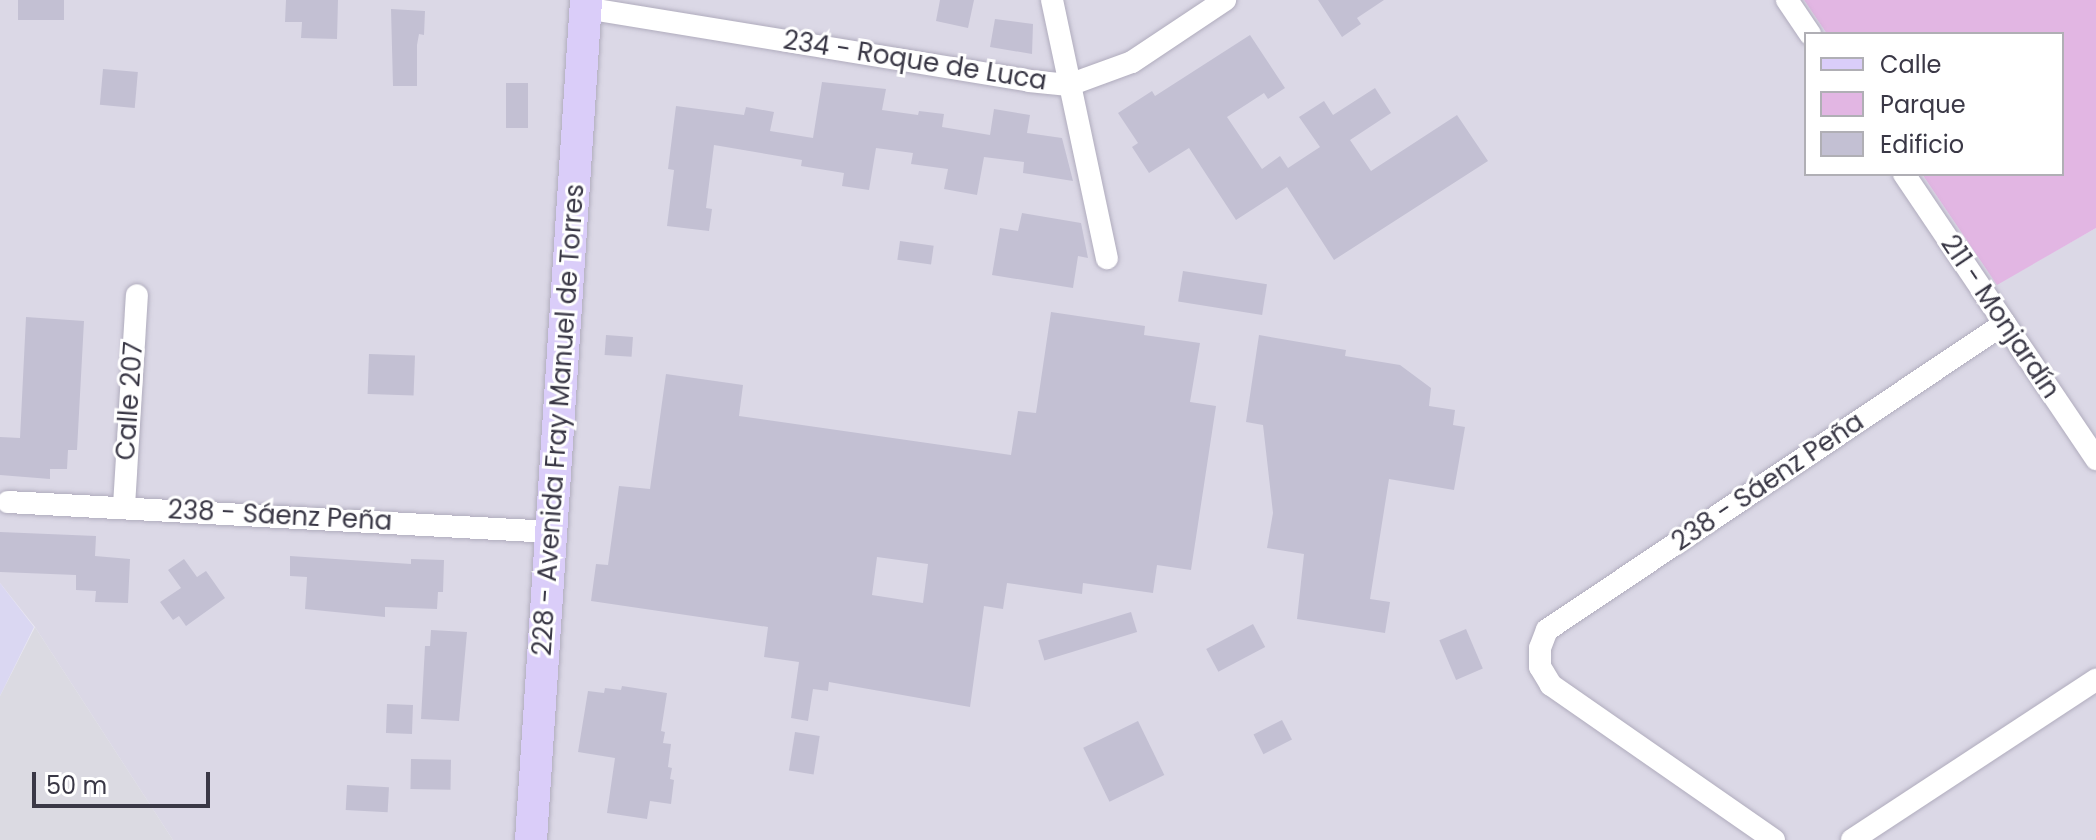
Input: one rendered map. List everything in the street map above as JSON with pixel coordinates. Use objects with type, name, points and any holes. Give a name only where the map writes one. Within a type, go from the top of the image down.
[{"type":"main road","name":"228 - Avenida Fray Manuel de Torres","points":[[531,840],[585,4]]},
{"type":"street","points":[[1052,0],[1107,258]]},
{"type":"street","name":"234 - Roque de Luca","points":[[585,4],[1029,81],[1069,85],[1132,62],[1225,0]]},
{"type":"street","points":[[1787,0],[1809,32]]},
{"type":"street","name":"211 - Monjardín","points":[[1905,176],[2096,459]]},
{"type":"street","name":"Calle 207","points":[[124,506],[137,295]]},
{"type":"street","name":"238 - Sáenz Peña","points":[[1774,840],[1551,685],[1540,667],[1540,648],[1547,630],[2005,323]]},
{"type":"street","name":"238 - Sáenz Peña","points":[[8,502],[552,532]]},
{"type":"street","points":[[1852,840],[2096,680]]},
{"type":"shaded area","points":[[0,0],[1804,0],[1826,32],[1804,32],[1804,176],[1923,176],[1997,284],[2096,228],[2096,840],[173,840],[35,627],[0,583]]},
{"type":"shaded area","points":[[0,583],[34,627],[0,696]]},
{"type":"shaded area","points":[[35,627],[173,840],[0,840],[0,696]]},
{"type":"green space","points":[[1804,0],[2096,0],[2096,228],[1997,285],[1923,176],[2064,176],[2064,32],[1826,32]]},
{"type":"building","points":[[18,0],[64,0],[64,20],[18,20]]},
{"type":"building","points":[[286,0],[338,0],[337,39],[301,38],[302,22],[285,22]]},
{"type":"building","points":[[940,0],[974,0],[968,28],[936,21]]},
{"type":"building","points":[[1318,0],[1384,0],[1357,18],[1361,24],[1342,37]]},
{"type":"building","points":[[391,9],[425,11],[424,35],[419,34],[417,45],[417,86],[393,86]]},
{"type":"building","points":[[995,19],[1033,24],[1032,54],[990,47]]},
{"type":"building","points":[[1250,35],[1285,88],[1268,99],[1264,93],[1227,117],[1262,169],[1280,156],[1288,168],[1320,147],[1299,117],[1324,101],[1333,115],[1375,88],[1391,113],[1350,140],[1371,171],[1457,115],[1488,161],[1334,260],[1287,187],[1236,220],[1189,148],[1149,173],[1132,147],[1138,143],[1118,113],[1152,91],[1155,96]]},
{"type":"building","points":[[103,69],[138,72],[135,108],[100,105]]},
{"type":"building","points":[[822,82],[886,89],[882,110],[918,115],[919,111],[944,114],[942,127],[990,135],[994,109],[1030,115],[1027,133],[1062,138],[1073,181],[1023,173],[1024,162],[984,157],[977,195],[944,189],[948,169],[911,164],[913,153],[876,148],[869,190],[842,186],[844,173],[801,166],[802,160],[714,145],[706,208],[712,209],[709,231],[667,226],[674,170],[668,169],[676,106],[744,115],[746,107],[774,112],[770,131],[813,138]]},
{"type":"building","points":[[506,83],[528,83],[528,128],[506,128]]},
{"type":"building","points":[[1022,213],[1081,223],[1088,258],[1078,256],[1073,288],[992,275],[1000,228],[1018,231]]},
{"type":"building","points":[[900,241],[934,246],[931,265],[897,260]]},
{"type":"building","points":[[1183,271],[1267,284],[1262,315],[1178,302]]},
{"type":"building","points":[[1051,312],[1145,326],[1144,335],[1200,343],[1190,402],[1216,406],[1191,570],[1157,565],[1153,593],[1083,583],[1082,594],[1007,583],[1003,609],[984,606],[970,707],[829,682],[828,691],[813,689],[808,721],[791,718],[799,662],[764,657],[768,627],[591,601],[596,564],[608,565],[619,486],[650,489],[666,374],[743,385],[739,416],[1011,455],[1018,411],[1036,413]],"holes":[[[877,557],[928,564],[923,603],[872,595]]]},
{"type":"building","points":[[26,317],[84,321],[77,450],[68,450],[67,469],[50,469],[50,479],[0,475],[0,437],[20,438]]},
{"type":"building","points":[[606,335],[633,337],[632,357],[605,355]]},
{"type":"building","points":[[1259,335],[1346,350],[1345,356],[1400,365],[1431,388],[1429,406],[1455,410],[1453,425],[1465,427],[1454,490],[1389,479],[1370,599],[1390,602],[1385,633],[1297,619],[1304,554],[1267,548],[1273,513],[1263,425],[1246,422]]},
{"type":"building","points":[[369,354],[415,356],[414,396],[368,394]]},
{"type":"building","points":[[0,532],[96,536],[95,556],[130,559],[128,603],[95,602],[96,591],[76,590],[76,575],[0,572]]},
{"type":"building","points":[[290,556],[411,564],[411,559],[444,560],[443,592],[438,592],[437,609],[385,607],[385,617],[305,609],[307,577],[290,576]]},
{"type":"building","points":[[184,559],[197,577],[206,571],[225,598],[186,626],[179,616],[173,620],[160,602],[181,588],[168,570]]},
{"type":"building","points":[[1131,612],[1137,632],[1044,660],[1038,640]]},
{"type":"building","points":[[1253,624],[1265,647],[1218,672],[1206,649]]},
{"type":"building","points":[[1466,629],[1483,669],[1456,680],[1439,640]]},
{"type":"building","points":[[431,630],[467,632],[459,721],[421,719],[425,646],[430,646]]},
{"type":"building","points":[[622,686],[667,693],[661,731],[665,732],[663,743],[671,744],[668,767],[672,768],[670,779],[674,780],[671,804],[650,801],[647,819],[607,813],[615,758],[578,752],[588,691],[604,693],[605,688],[621,690]]},
{"type":"building","points":[[387,704],[413,705],[412,734],[386,733]]},
{"type":"building","points":[[1282,720],[1292,740],[1263,754],[1253,735]]},
{"type":"building","points":[[1138,721],[1164,775],[1109,802],[1083,748]]},
{"type":"building","points":[[795,732],[820,736],[814,774],[789,771]]},
{"type":"building","points":[[411,759],[451,760],[450,790],[410,789]]},
{"type":"building","points":[[347,785],[389,787],[388,812],[346,810]]}]
